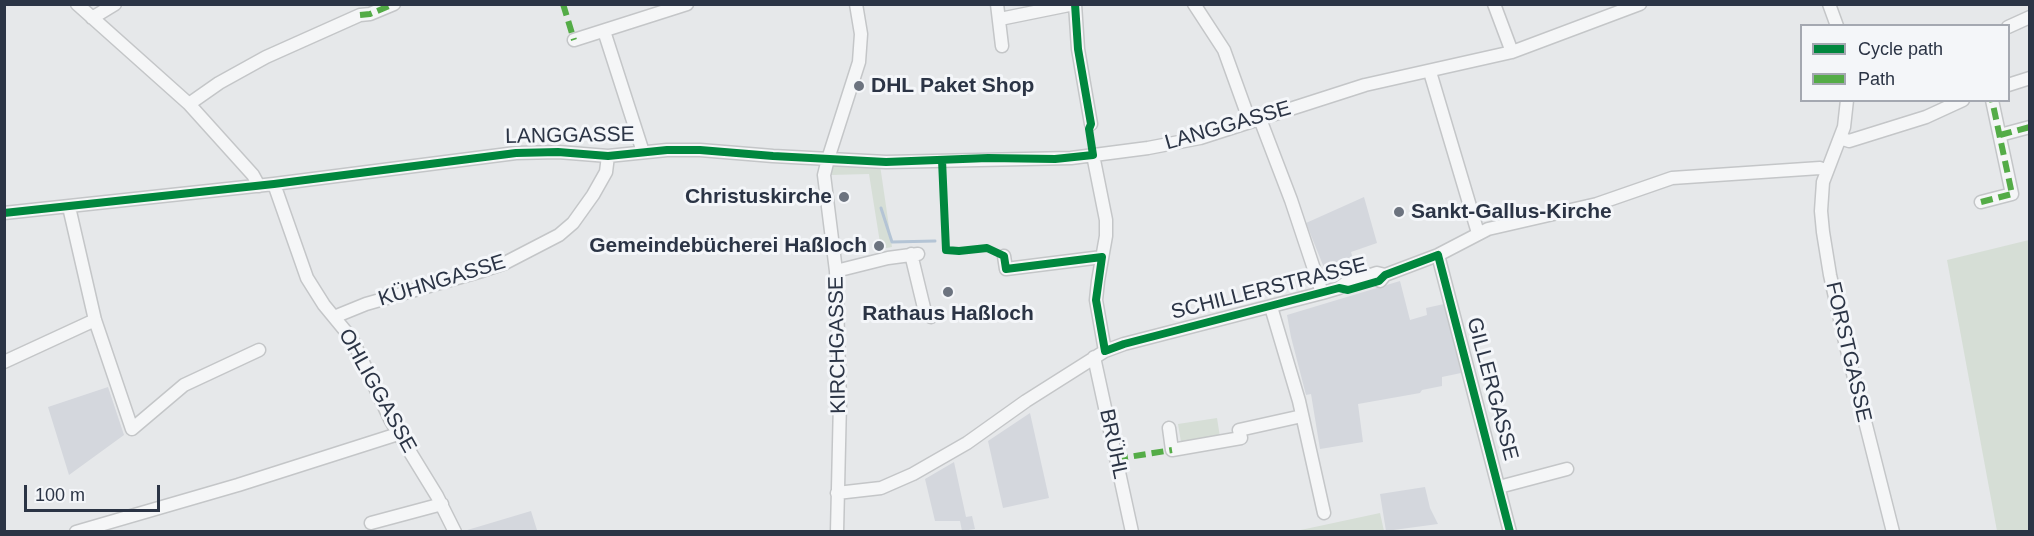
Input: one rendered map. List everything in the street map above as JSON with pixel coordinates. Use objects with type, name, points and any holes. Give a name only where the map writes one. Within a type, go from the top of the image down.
[{"type":"street","points":[[77,4],[189,104],[253,175],[259,186]]},
{"type":"street","points":[[92,18],[115,4]]},
{"type":"street","points":[[189,104],[219,83],[358,10],[369,14],[394,4]]},
{"type":"street","points":[[574,40],[687,4]]},
{"type":"street","name":"KIRCHGASSE","points":[[837,531],[840,401],[836,271],[824,175],[859,62],[861,34],[856,4]]},
{"type":"street","points":[[997,4],[1002,46]]},
{"type":"street","points":[[1000,19],[1075,4],[1078,49],[1091,124]]},
{"type":"street","points":[[1194,4],[1224,50],[1291,200],[1322,293]]},
{"type":"street","points":[[1494,4],[1512,52]]},
{"type":"street","name":"LANGGASSE","points":[[10,213],[259,186],[516,153],[558,152],[608,156],[692,150],[886,162],[988,158],[1055,159],[1093,155],[1200,138],[1365,86],[1512,52],[1640,4]]},
{"type":"street","points":[[1829,4],[1836,24]]},
{"type":"street","points":[[2010,26],[2030,18]]},
{"type":"street","points":[[604,31],[643,152]]},
{"type":"street","points":[[1430,72],[1478,233]]},
{"type":"street","points":[[2010,84],[2030,78]]},
{"type":"street","name":"FORSTGASSE","points":[[1847,102],[1840,138],[1823,182],[1821,211],[1826,255],[1859,401],[1893,531]]},
{"type":"street","points":[[1840,138],[1850,141],[1926,117],[1959,102]]},
{"type":"street","points":[[1981,201],[2012,194],[1992,102]]},
{"type":"street","points":[[2000,135],[2030,128]]},
{"type":"street","name":"BRÜHL","points":[[1093,155],[1106,220],[1106,236],[1096,300],[1100,354],[1132,531]]},
{"type":"street","name":"KÜHNGASSE","points":[[334,317],[374,302],[482,272],[503,264],[559,235],[573,222],[593,195],[606,172],[608,156]]},
{"type":"street","name":"SCHILLERSTRASSE","points":[[837,494],[881,488],[913,474],[967,443],[1026,401],[1100,354],[1125,344],[1322,293],[1377,273],[1386,275],[1438,255],[1488,229],[1597,204],[1672,178],[1820,168],[1826,171]]},
{"type":"street","name":"OHLIGGASSE","points":[[274,184],[301,265],[313,289],[352,339],[398,434],[442,504],[455,531]]},
{"type":"street","points":[[69,207],[95,320],[132,429],[184,386],[259,350]]},
{"type":"street","points":[[836,271],[914,254],[925,312],[931,317]]},
{"type":"street","name":"GILLERGASSE","points":[[1438,255],[1510,531]]},
{"type":"street","points":[[1004,256],[1006,269],[1102,257]]},
{"type":"street","points":[[1271,307],[1302,416],[1324,513]]},
{"type":"street","points":[[4,362],[95,320]]},
{"type":"street","points":[[1169,428],[1172,450],[1241,438],[1239,430],[1302,416]]},
{"type":"street","points":[[76,531],[238,485],[398,434]]},
{"type":"street","points":[[1499,487],[1567,469]]},
{"type":"street","points":[[371,523],[442,504]]},
{"type":"shaded area","points":[[830,162],[880,165],[892,247],[881,249],[869,174],[830,175]]},
{"type":"shaded area","points":[[1364,197],[1377,243],[1351,252],[1358,274],[1332,282],[1329,280],[1306,223]]},
{"type":"shaded area","points":[[2029,240],[2029,531],[1997,531],[1947,260]]},
{"type":"shaded area","points":[[1400,281],[1410,320],[1427,315],[1426,308],[1444,304],[1461,373],[1442,377],[1442,386],[1422,390],[1420,393],[1358,404],[1363,442],[1320,449],[1311,394],[1306,395],[1287,315]]},
{"type":"shaded area","points":[[108,387],[124,435],[69,475],[48,407]]},
{"type":"shaded area","points":[[1030,413],[1049,498],[1003,508],[988,441]]},
{"type":"shaded area","points":[[1217,418],[1220,437],[1181,442],[1178,424]]},
{"type":"shaded area","points":[[954,462],[966,517],[972,516],[975,529],[962,531],[960,521],[935,521],[925,479]]},
{"type":"shaded area","points":[[1425,487],[1430,508],[1438,524],[1386,531],[1380,494]]},
{"type":"shaded area","points":[[531,511],[537,530],[464,531]]},
{"type":"shaded area","points":[[1380,513],[1384,531],[1296,531]]},
{"type":"waterway","points":[[881,208],[892,242],[935,241]]},
{"type":"marked path","points":[[360,15],[370,14],[394,4]]},
{"type":"marked path","points":[[563,4],[574,40]]},
{"type":"marked path","points":[[1981,202],[2012,194],[1992,102]]},
{"type":"marked path","points":[[2000,135],[2030,127]]},
{"type":"marked path","points":[[1116,459],[1172,450]]},
{"type":"cycle path","points":[[4,213],[274,184],[516,153],[558,152],[608,156],[667,150],[700,150],[886,162],[988,158],[1055,159],[1093,155],[1089,129],[1091,124],[1078,49],[1075,4]]},
{"type":"cycle path","points":[[942,160],[946,250],[987,248],[1004,256],[1006,269],[1102,257],[1096,300],[1105,351],[1124,344],[1339,288],[1348,290],[1379,281],[1385,275],[1438,255],[1510,532]]},
{"type":"place","name":"DHL Paket Shop","points":[[859,86]]},
{"type":"place","name":"Christuskirche","points":[[844,197]]},
{"type":"place","name":"Sankt-Gallus-Kirche","points":[[1399,212]]},
{"type":"place","name":"Gemeindebücherei Haßloch","points":[[879,246]]},
{"type":"place","name":"Rathaus Haßloch","points":[[948,292]]}]
